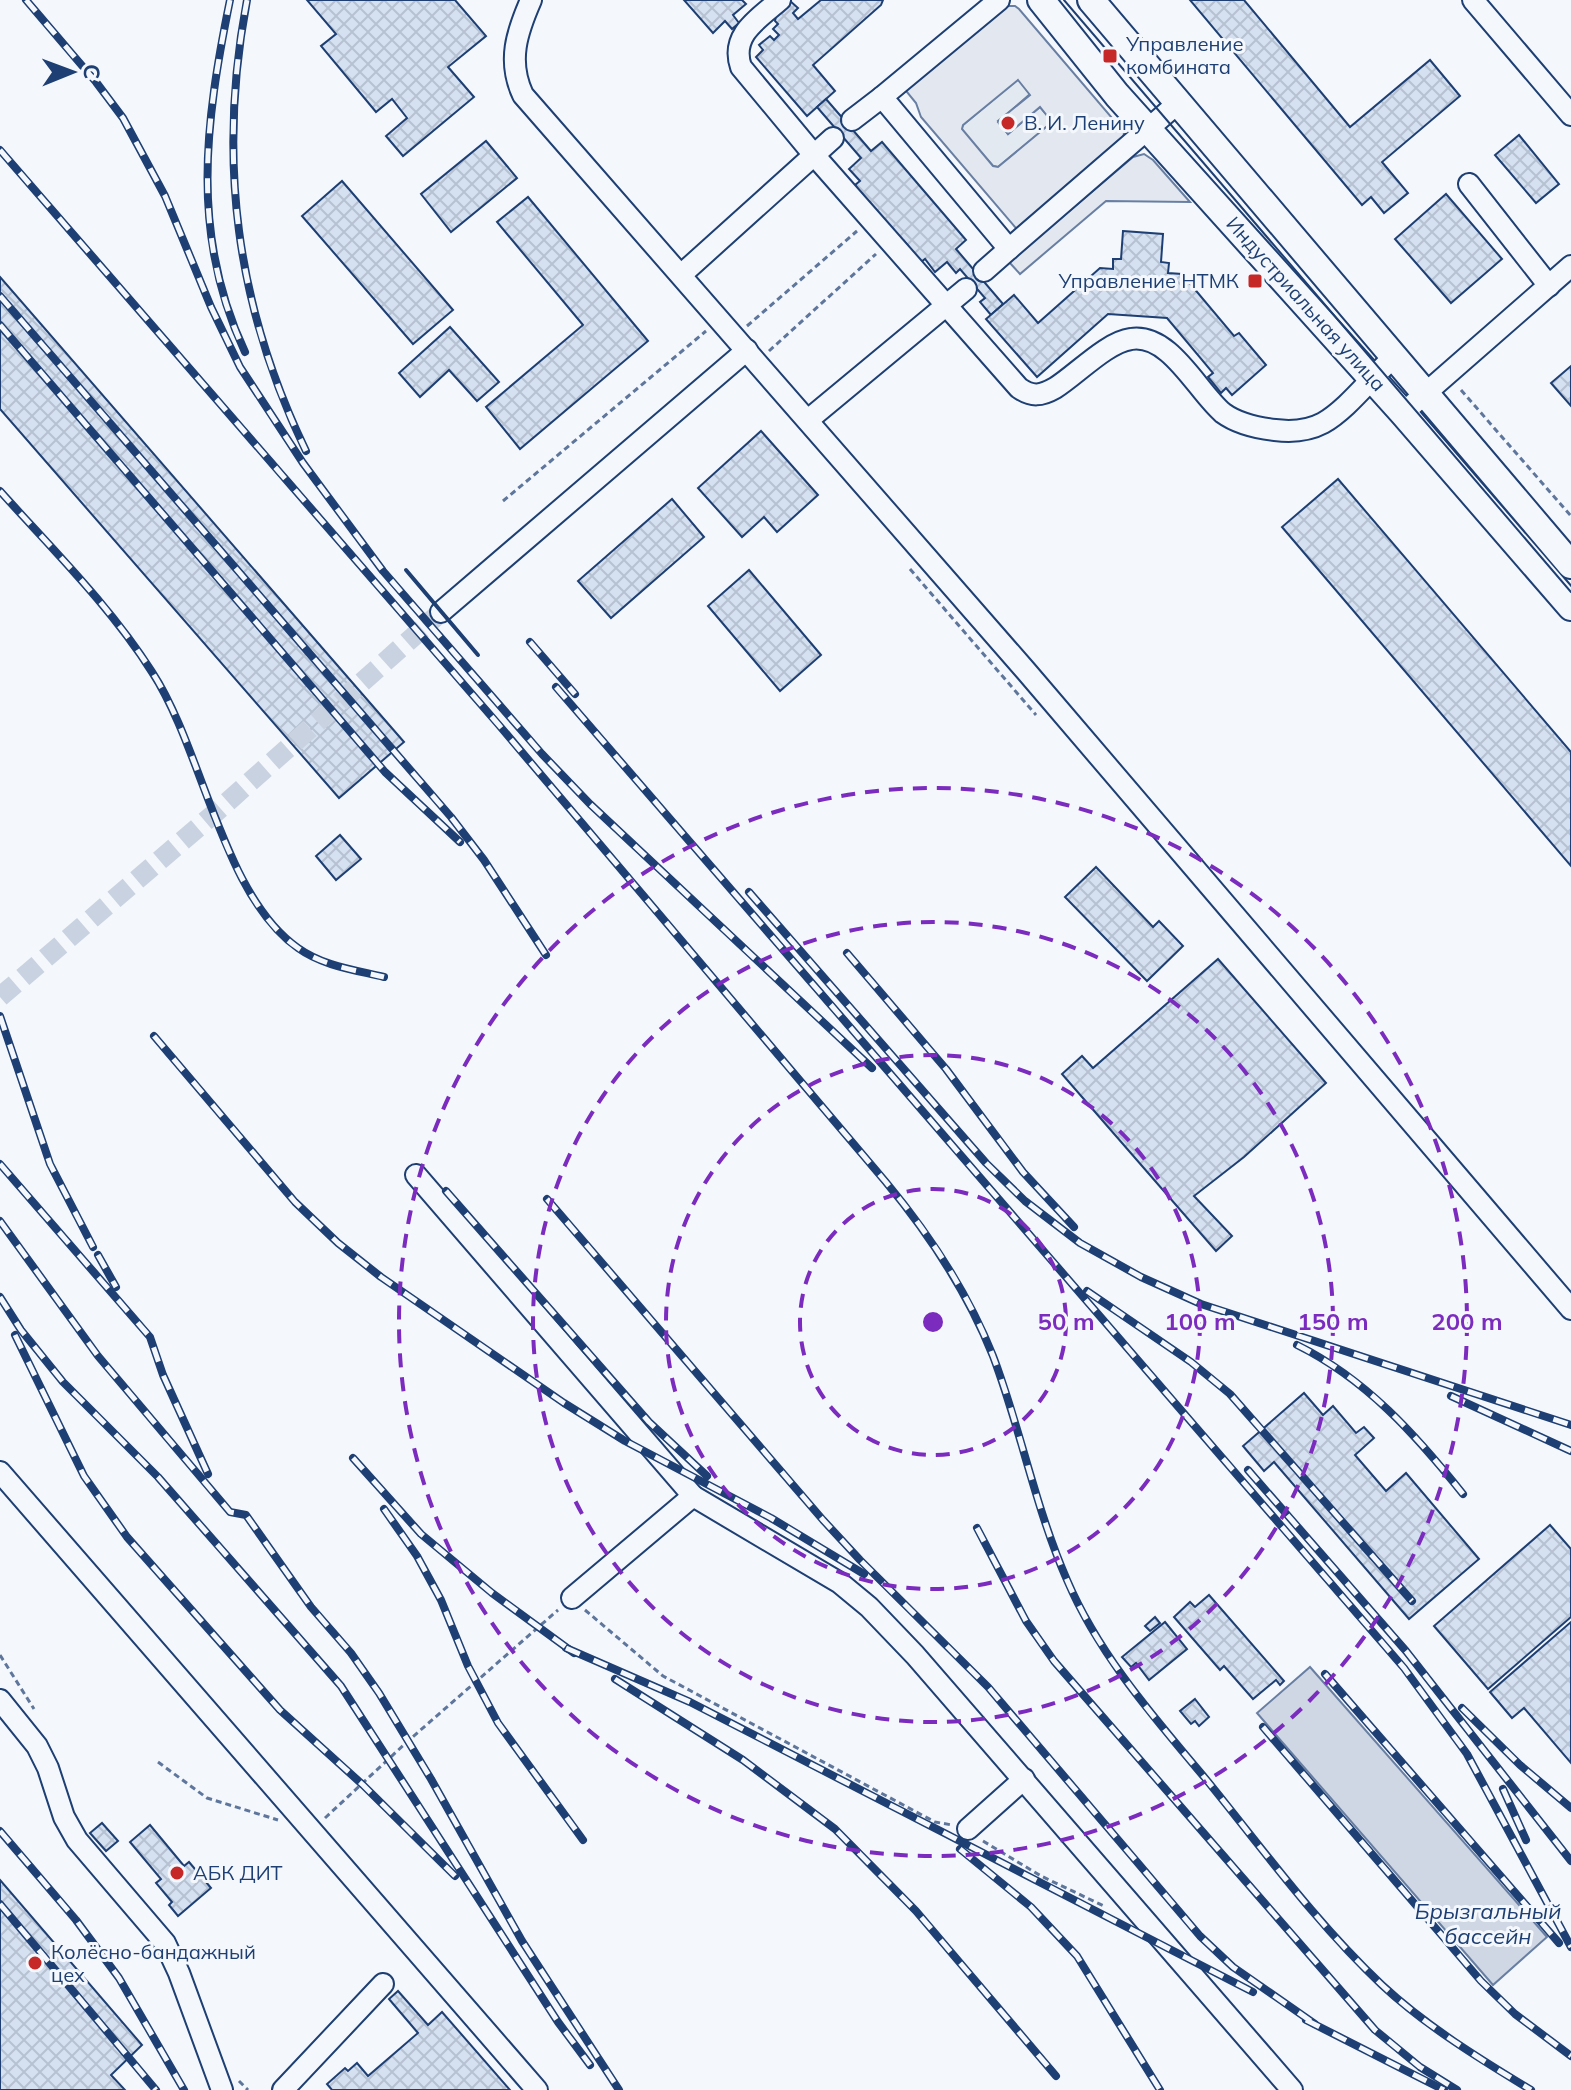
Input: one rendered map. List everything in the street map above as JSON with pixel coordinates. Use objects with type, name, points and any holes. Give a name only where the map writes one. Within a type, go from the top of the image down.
[{"type":"main road","name":"Индустриальная улица","points":[[1041,0],[1117,95],[1403,413],[1571,607]]},
{"type":"main road","name":"Индустриальная улица","points":[[1091,0],[1571,565]]},
{"type":"lane","points":[[531,0],[514,48],[516,80],[523,95],[1036,683],[1571,1309]]},
{"type":"lane","points":[[780,0],[744,31],[738,57],[741,67],[814,155],[1019,388],[1029,395],[1044,394],[1055,388],[1117,343],[1132,338],[1156,342],[1165,349],[1232,418],[1241,423],[1288,432],[1319,425],[1328,419],[1395,356]]},
{"type":"lane","points":[[852,120],[999,0]]},
{"type":"lane","points":[[1473,0],[1571,115]]},
{"type":"lane","points":[[882,97],[1009,249]]},
{"type":"lane","points":[[984,271],[1178,103]]},
{"type":"lane","points":[[682,274],[833,138]]},
{"type":"lane","points":[[1469,184],[1549,286]]},
{"type":"lane","points":[[1403,413],[1571,266]]},
{"type":"lane","points":[[808,420],[966,289]]},
{"type":"lane","points":[[441,612],[747,350]]},
{"type":"lane","points":[[416,1175],[693,1496],[817,1568],[856,1595],[915,1655],[1292,2090]]},
{"type":"lane","points":[[0,1472],[537,2090]]},
{"type":"lane","points":[[572,1598],[693,1496]]},
{"type":"lane","points":[[0,1700],[37,1746],[48,1768],[64,1817],[77,1840],[173,1957],[222,2090]]},
{"type":"lane","points":[[968,1829],[1024,1779]]},
{"type":"lane","points":[[283,2090],[383,1984]]},
{"type":"path","points":[[503,501],[706,331]]},
{"type":"path","points":[[1448,375],[1571,516]]},
{"type":"path","points":[[325,1818],[572,1598],[616,1639],[663,1676],[935,1822],[968,1829],[1014,1861],[1109,1908]]},
{"type":"path","points":[[158,1762],[207,1798],[289,1824]]},
{"type":"shaded area","points":[[1006,6],[1015,6],[1124,132],[1123,141],[1021,234],[921,117],[916,103],[902,86]],"holes":[[[1018,80],[1030,95],[998,121],[1008,134],[1040,107],[1052,122],[998,167],[993,166],[962,129],[963,125]]]},
{"type":"shaded area","points":[[1018,79],[1030,94],[998,122],[1008,134],[1040,107],[1053,122],[998,167],[993,166],[961,130]]},
{"type":"shaded area","points":[[1144,154],[1190,202],[1106,201],[1020,274],[1009,262],[1133,157]]},
{"type":"water","name":"Брызгальный бассейн","points":[[1310,1667],[1547,1937],[1493,1985],[1257,1713]]},
{"type":"building","points":[[307,0],[455,0],[486,36],[448,67],[474,97],[403,156],[386,136],[407,118],[392,99],[376,112],[321,46],[336,34]]},
{"type":"building","points":[[684,0],[742,0],[746,4],[733,15],[739,23],[732,29],[725,21],[713,33]]},
{"type":"building","points":[[789,0],[798,8],[793,13],[798,19],[821,0],[883,0],[813,65],[835,91],[807,116],[756,57],[763,50],[759,45],[770,36],[774,40],[779,35],[773,29],[778,24],[775,21],[777,10]]},
{"type":"building","points":[[1190,0],[1244,0],[1350,127],[1430,60],[1460,96],[1382,162],[1408,193],[1384,213],[1371,197],[1362,205]]},
{"type":"building","points":[[826,99],[871,151],[882,142],[966,240],[956,249],[1003,304],[991,315],[980,302],[985,298],[960,269],[956,273],[947,262],[935,272],[925,259],[921,262],[904,241],[899,245],[855,185],[860,181],[849,169],[861,158],[817,107]]},
{"type":"building","points":[[1519,135],[1559,184],[1536,203],[1495,155]]},
{"type":"building","points":[[486,141],[517,178],[451,232],[421,194]]},
{"type":"building","points":[[342,181],[453,310],[413,344],[302,216]]},
{"type":"building","points":[[1446,194],[1502,259],[1451,303],[1395,239]]},
{"type":"building","points":[[528,197],[648,341],[520,449],[486,407],[583,325],[497,222]]},
{"type":"building","points":[[1123,231],[1163,234],[1161,262],[1169,263],[1168,273],[1182,274],[1234,336],[1239,333],[1266,365],[1232,395],[1226,388],[1221,393],[1208,377],[1213,373],[1167,318],[1108,314],[1037,377],[986,319],[1014,295],[1038,323],[1100,268],[1113,269],[1113,259],[1121,259]]},
{"type":"building","points":[[0,277],[404,742],[339,798],[0,409]]},
{"type":"building","points":[[450,327],[499,382],[477,401],[449,370],[420,397],[399,373]]},
{"type":"building","points":[[1571,366],[1571,406],[1551,383]]},
{"type":"building","points":[[761,431],[818,495],[777,532],[764,517],[742,537],[698,488]]},
{"type":"building","points":[[1338,479],[1571,752],[1571,866],[1282,527]]},
{"type":"building","points":[[672,499],[704,537],[611,618],[578,581]]},
{"type":"building","points":[[749,570],[821,655],[780,691],[708,606]]},
{"type":"building","points":[[340,835],[361,859],[336,880],[316,856]]},
{"type":"building","points":[[1096,867],[1153,927],[1159,921],[1183,946],[1147,981],[1065,897]]},
{"type":"building","points":[[1218,959],[1326,1083],[1244,1157],[1194,1196],[1232,1236],[1216,1251],[1062,1074],[1082,1056],[1093,1068]]},
{"type":"building","points":[[1304,1393],[1323,1415],[1333,1406],[1356,1433],[1364,1427],[1374,1438],[1355,1455],[1386,1491],[1406,1473],[1479,1559],[1409,1619],[1274,1462],[1264,1471],[1243,1446]]},
{"type":"building","points":[[1550,1525],[1571,1549],[1571,1617],[1488,1689],[1434,1626]]},
{"type":"building","points":[[1209,1595],[1284,1681],[1280,1685],[1276,1680],[1253,1699],[1224,1666],[1220,1670],[1174,1617],[1190,1602],[1195,1607]]},
{"type":"building","points":[[1155,1617],[1160,1623],[1150,1631],[1145,1626]]},
{"type":"building","points":[[1165,1622],[1187,1649],[1149,1680],[1136,1663],[1131,1667],[1122,1657]]},
{"type":"building","points":[[1571,1622],[1571,1763],[1524,1708],[1512,1718],[1490,1692]]},
{"type":"building","points":[[1195,1699],[1209,1717],[1199,1726],[1195,1721],[1191,1724],[1180,1711]]},
{"type":"building","points":[[102,1823],[118,1841],[106,1851],[90,1833]]},
{"type":"building","name":"АБК ДИТ","points":[[150,1825],[184,1866],[189,1862],[211,1888],[178,1916],[169,1905],[172,1902],[156,1883],[161,1879],[130,1842]]},
{"type":"building","name":"Колёсно-бандажный цех","points":[[0,1880],[142,2045],[111,2075],[125,2090],[0,2090]]},
{"type":"building","points":[[398,1991],[428,2025],[442,2012],[510,2090],[332,2090],[327,2084],[345,2068],[348,2071],[357,2063],[368,2076],[418,2033],[389,1999]]},
{"type":"tunnel","points":[[0,997],[215,813],[441,612]]},
{"type":"tram line","points":[[1064,0],[1571,592]]},
{"type":"railway","points":[[26,0],[123,118],[165,196],[211,307],[240,367],[303,463],[383,571],[542,754],[590,804],[872,1068]]},
{"type":"railway","points":[[230,0],[209,135],[209,222],[216,265],[245,352]]},
{"type":"railway","points":[[247,0],[238,59],[234,117],[234,174],[239,231],[263,342],[282,397],[306,451]]},
{"type":"railway","points":[[0,150],[498,724],[917,1222],[946,1264],[983,1332],[1067,1580],[1095,1634],[1147,1708],[1290,1884],[1382,1985],[1435,2028],[1531,2090]]},
{"type":"railway","points":[[0,296],[451,817],[484,860],[546,955]]},
{"type":"railway","points":[[0,325],[385,772],[460,842]]},
{"type":"railway","points":[[0,491],[99,601],[152,672],[186,741],[232,858],[251,894],[272,924],[298,948],[318,959],[384,977]]},
{"type":"railway","points":[[530,642],[575,694]]},
{"type":"railway","points":[[556,687],[1404,1668],[1467,1754],[1571,1947]]},
{"type":"railway","points":[[749,892],[986,1163],[1025,1201],[1080,1243],[1141,1277],[1201,1304],[1571,1425]]},
{"type":"railway","points":[[847,953],[946,1069],[1023,1172],[1074,1227]]},
{"type":"railway","points":[[0,1016],[50,1164],[93,1247]]},
{"type":"railway","points":[[154,1036],[295,1202],[338,1243],[381,1277],[564,1403],[625,1441],[771,1518],[864,1574]]},
{"type":"railway","points":[[0,1164],[150,1337],[163,1375],[208,1474]]},
{"type":"railway","points":[[446,1191],[649,1422],[707,1476]]},
{"type":"railway","points":[[547,1199],[823,1520],[988,1687],[1200,1936],[1233,1967],[1315,2024]]},
{"type":"railway","points":[[0,1221],[98,1356],[230,1512],[246,1515],[311,1607],[351,1653],[431,1779],[522,1941],[619,2090]]},
{"type":"railway","points":[[98,1255],[116,1287]]},
{"type":"railway","points":[[1087,1291],[1191,1362],[1230,1394],[1412,1601]]},
{"type":"railway","points":[[0,1297],[21,1330],[63,1382],[158,1477],[341,1686],[558,2022],[590,2065]]},
{"type":"railway","points":[[15,1335],[84,1476],[127,1537],[280,1710],[363,1785],[455,1876]]},
{"type":"railway","points":[[1297,1345],[1345,1374],[1388,1410],[1463,1494]]},
{"type":"railway","points":[[1451,1396],[1571,1451]]},
{"type":"railway","points":[[353,1458],[421,1534],[492,1593],[574,1653]]},
{"type":"railway","points":[[1248,1470],[1406,1651],[1571,1861]]},
{"type":"railway","points":[[384,1509],[417,1556],[441,1600],[468,1666],[498,1723],[583,1840]]},
{"type":"railway","points":[[977,1528],[1026,1621],[1054,1661],[1375,2030],[1420,2067],[1457,2090]]},
{"type":"railway","points":[[566,1648],[690,1702],[1253,1992]]},
{"type":"railway","points":[[1325,1674],[1559,1943]]},
{"type":"railway","points":[[615,1679],[743,1760],[835,1829],[916,1911],[1056,2076]]},
{"type":"railway","points":[[1462,1708],[1520,1765],[1571,1808]]},
{"type":"railway","points":[[1263,1727],[1481,1981],[1515,2014],[1571,2056]]},
{"type":"railway","points":[[1503,1789],[1526,1840]]},
{"type":"railway","points":[[0,1831],[76,1920],[119,1978],[184,2090]]},
{"type":"railway","points":[[960,1849],[1031,1907],[1077,1956],[1160,2090]]},
{"type":"railway","points":[[0,1904],[156,2090]]},
{"type":"railway","points":[[1306,2020],[1444,2090]]},
{"type":"wall","points":[[406,570],[478,655]]},
{"type":"place","name":"Управление комбината","points":[[1110,56]]},
{"type":"place","name":"В. И. Ленину","points":[[1008,123]]},
{"type":"place","name":"Управление НТМК","points":[[1255,281]]},
{"type":"place","name":"АБК ДИТ","points":[[177,1873]]},
{"type":"place","name":"Колёсно-бандажный цех","points":[[35,1963]]}]
